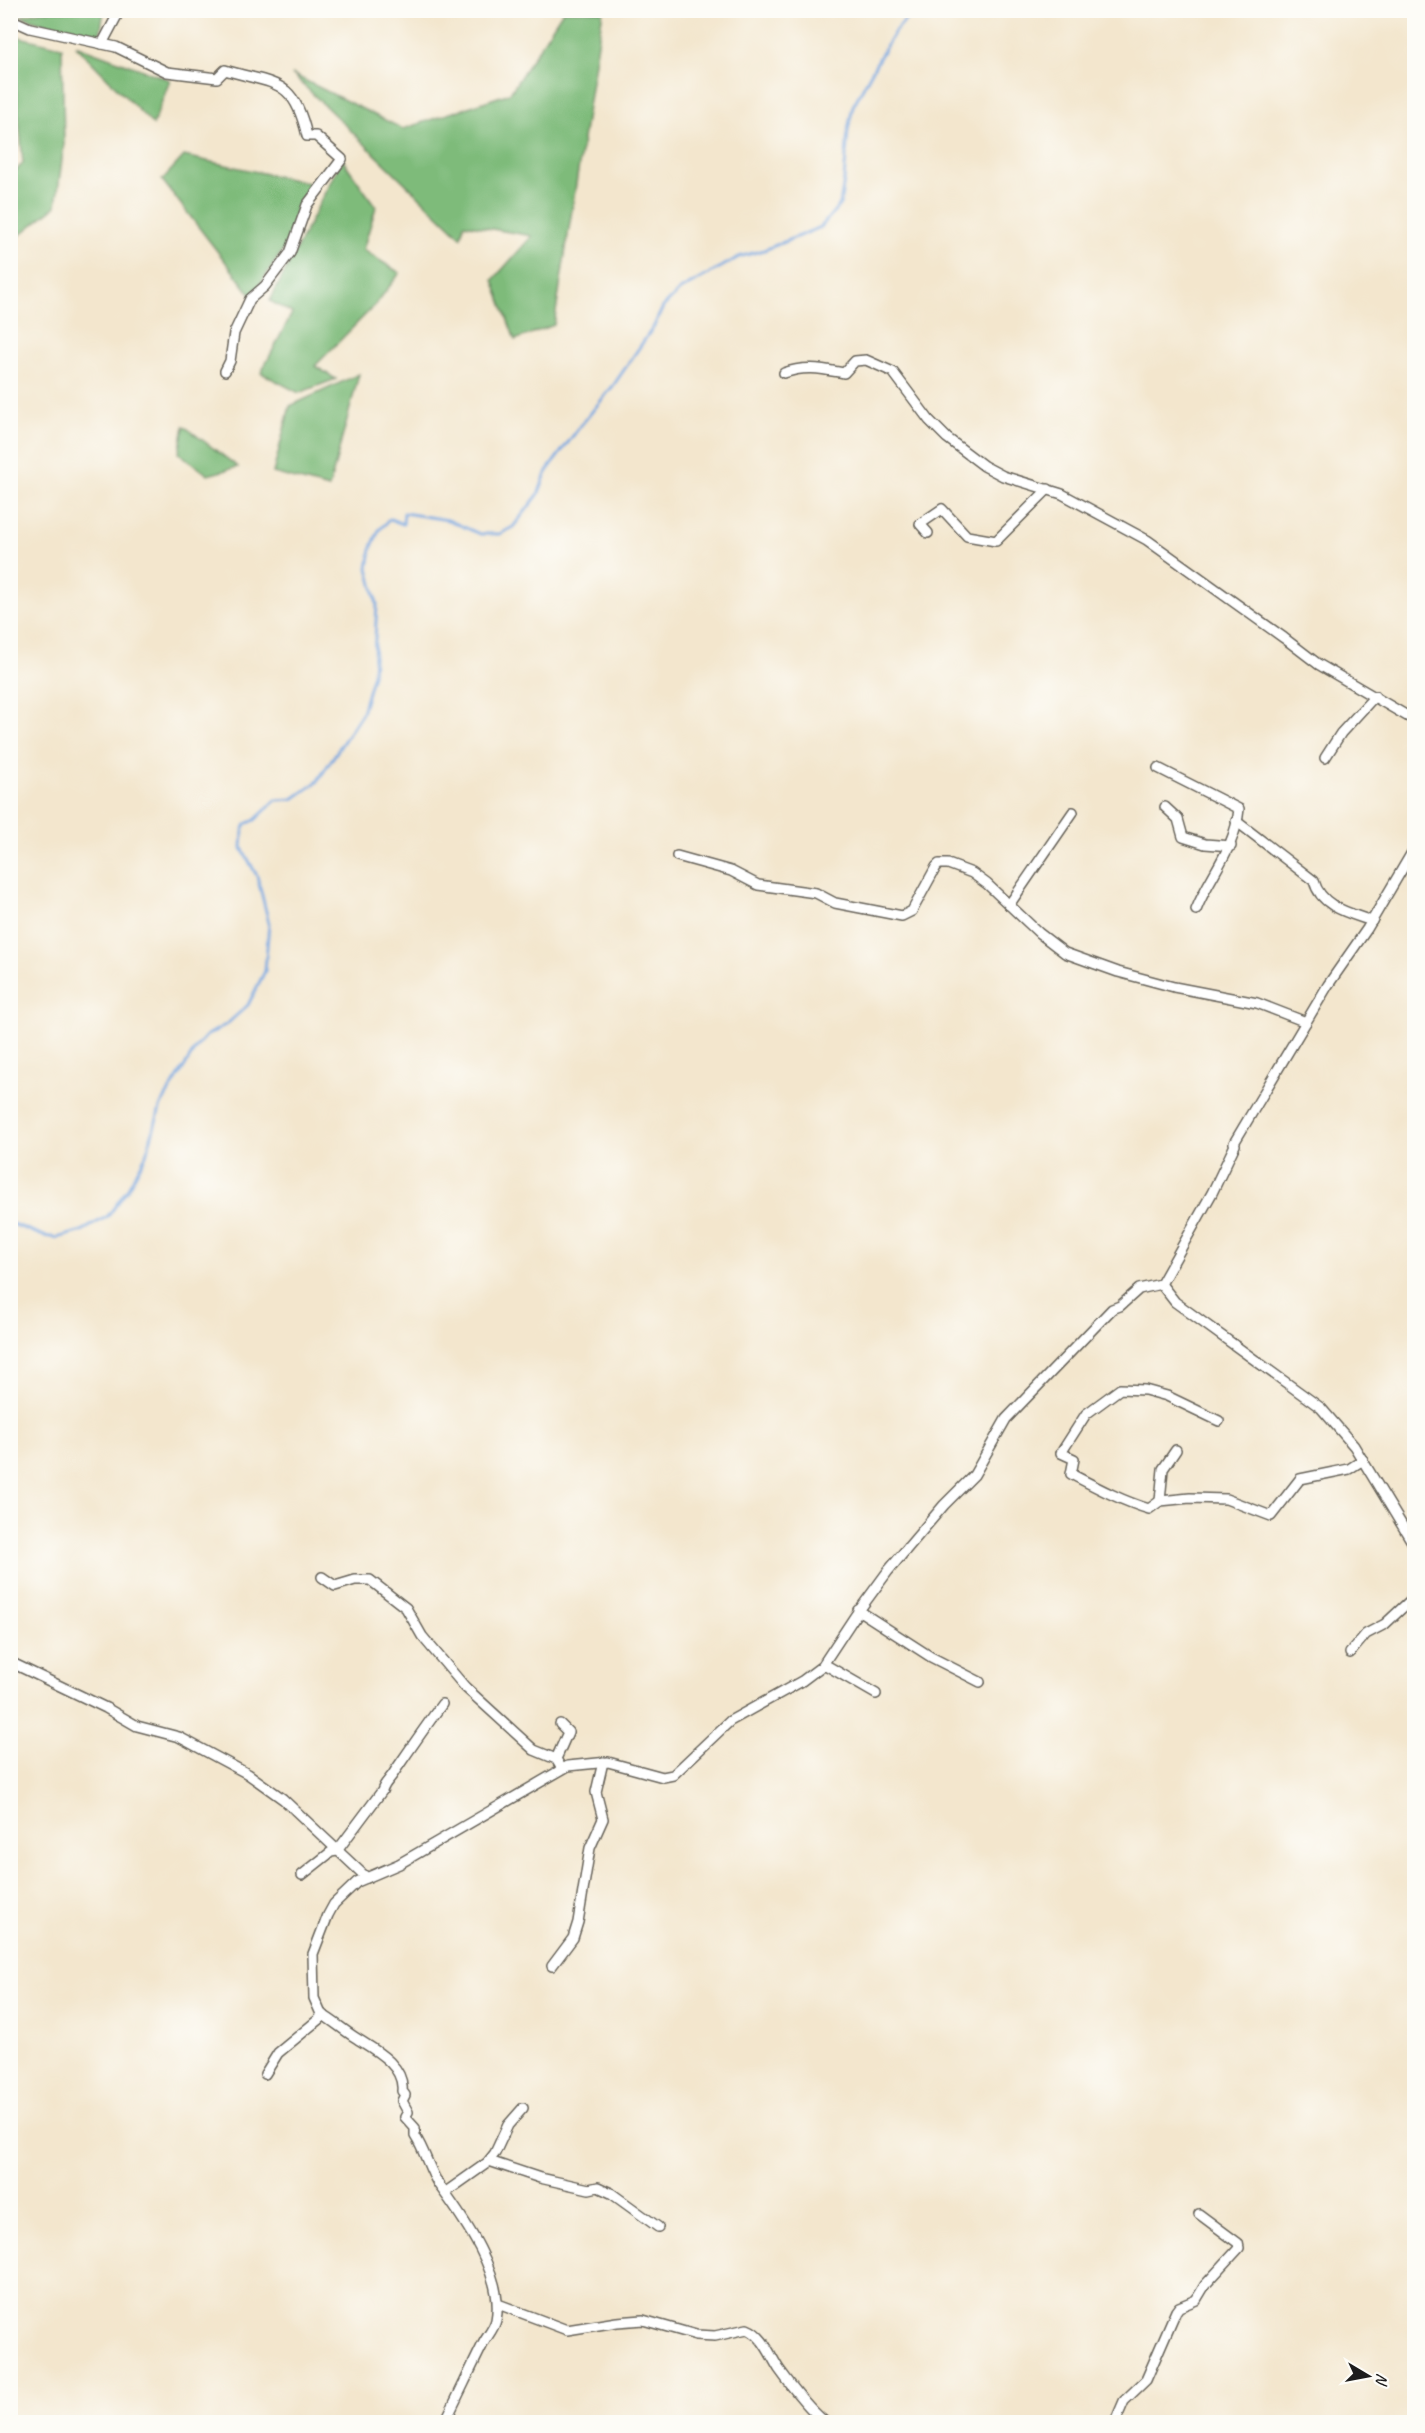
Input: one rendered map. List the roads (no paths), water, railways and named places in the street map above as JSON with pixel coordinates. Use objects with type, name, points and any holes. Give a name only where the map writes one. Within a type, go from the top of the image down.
[{"type":"street","points":[[102,44],[120,10]]},
{"type":"street","points":[[10,19],[30,28],[116,47],[167,72],[217,78],[225,70],[277,84],[290,92],[304,123],[307,136],[316,136],[342,159],[307,206],[290,253],[265,286],[250,299],[234,333],[230,361],[225,371]]},
{"type":"street","points":[[783,373],[798,368],[812,367],[844,373],[855,361],[866,360],[893,372],[929,420],[974,459],[1003,476],[1048,489],[1105,516],[1147,540],[1318,664],[1414,720]]},
{"type":"street","points":[[928,533],[921,523],[942,508],[967,536],[996,541],[1048,489]]},
{"type":"street","points":[[1325,758],[1339,736],[1375,696]]},
{"type":"street","points":[[1158,768],[1238,806],[1240,810],[1231,846],[1203,892],[1196,910]]},
{"type":"street","points":[[1165,807],[1178,819],[1183,837],[1204,844],[1231,846]]},
{"type":"street","points":[[1009,905],[1073,812]]},
{"type":"street","points":[[1236,821],[1314,881],[1318,893],[1334,907],[1371,921]]},
{"type":"street","points":[[1161,1284],[1212,1194],[1234,1143],[1328,985],[1371,921],[1414,849]]},
{"type":"street","points":[[677,856],[730,871],[758,885],[816,893],[835,903],[902,916],[912,910],[936,867],[943,863],[972,873],[1039,933],[1065,952],[1118,972],[1166,985],[1257,1003],[1306,1022]]},
{"type":"street","points":[[1161,1284],[1175,1302],[1321,1408],[1363,1460],[1414,1545]]},
{"type":"street","points":[[445,2422],[495,2324],[498,2304],[490,2269],[426,2160],[415,2136],[415,2128],[405,2117],[408,2112],[402,2101],[405,2095],[402,2091],[402,2081],[394,2068],[373,2047],[321,2014],[314,1998],[312,1962],[318,1936],[334,1905],[357,1882],[399,1864],[562,1769],[583,1763],[603,1762],[663,1777],[673,1776],[730,1721],[802,1681],[824,1664],[858,1610],[931,1520],[974,1475],[1006,1419],[1112,1309],[1120,1306],[1139,1288],[1161,1284]]},
{"type":"street","points":[[1219,1421],[1167,1396],[1145,1390],[1120,1389],[1086,1414],[1061,1453],[1074,1459],[1071,1474],[1142,1507],[1149,1509],[1160,1501],[1190,1498],[1226,1499],[1271,1516],[1300,1479],[1348,1469],[1363,1460]]},
{"type":"street","points":[[1160,1501],[1162,1472],[1176,1450]]},
{"type":"street","points":[[322,1577],[335,1586],[355,1580],[370,1580],[405,1608],[422,1636],[465,1687],[534,1750],[556,1759],[562,1769]]},
{"type":"street","points":[[1350,1653],[1366,1634],[1385,1624],[1414,1597]]},
{"type":"street","points":[[858,1610],[931,1657],[980,1682]]},
{"type":"street","points":[[10,1662],[106,1708],[137,1726],[179,1737],[248,1774],[283,1799],[367,1878]]},
{"type":"street","points":[[824,1664],[876,1694]]},
{"type":"street","points":[[302,1875],[331,1852],[337,1851],[442,1704]]},
{"type":"street","points":[[556,1759],[568,1732],[560,1724]]},
{"type":"street","points":[[552,1966],[573,1938],[578,1922],[590,1848],[603,1819],[596,1792],[603,1762]]},
{"type":"street","points":[[265,2074],[278,2053],[324,2015]]},
{"type":"street","points":[[446,2192],[491,2159],[508,2125],[523,2108]]},
{"type":"street","points":[[491,2159],[540,2178],[611,2193],[658,2227]]},
{"type":"street","points":[[1115,2422],[1124,2401],[1146,2380],[1176,2311],[1181,2306],[1194,2302],[1205,2285],[1226,2265],[1239,2248],[1238,2243],[1199,2214]]},
{"type":"street","points":[[498,2304],[567,2331],[643,2320],[696,2335],[715,2336],[747,2329],[760,2338],[780,2370],[816,2415],[825,2422]]},
{"type":"waterway","points":[[10,1223],[44,1236],[57,1238],[82,1231],[108,1216],[127,1190],[146,1155],[161,1105],[197,1046],[206,1036],[227,1024],[248,1005],[265,971],[269,923],[257,876],[242,848],[243,831],[246,824],[255,820],[276,800],[293,799],[317,782],[362,713],[373,674],[377,604],[368,568],[371,549],[379,530],[390,519],[403,524],[404,513],[448,520],[480,534],[500,534],[513,527],[538,495],[547,471],[613,386],[654,326],[663,307],[680,290],[739,257],[764,250],[821,227],[840,204],[848,130],[853,106],[896,30],[915,10]]}]
